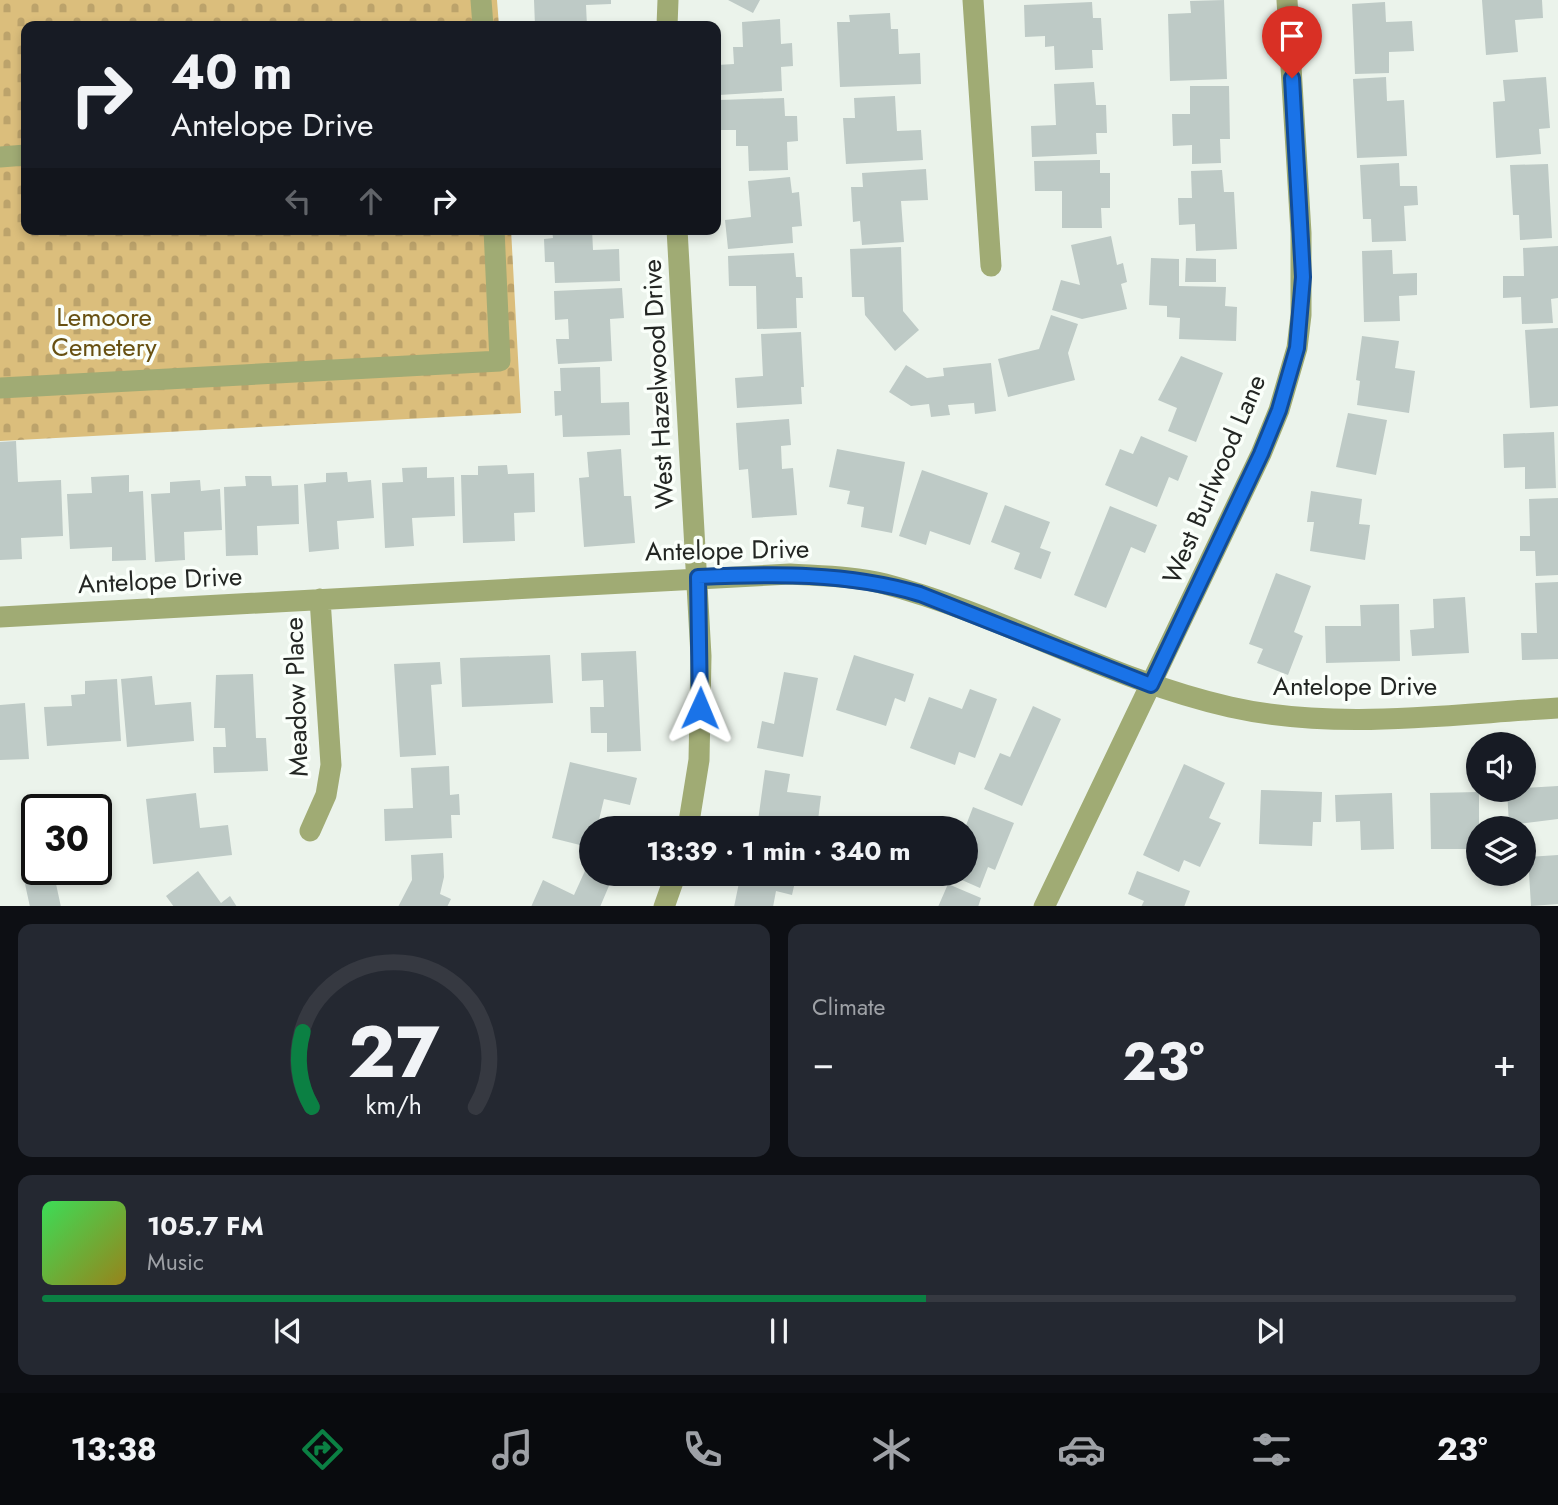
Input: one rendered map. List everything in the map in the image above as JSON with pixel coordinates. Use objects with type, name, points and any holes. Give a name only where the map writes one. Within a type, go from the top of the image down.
[{"type":"street","points":[[481,0],[482,21]]},
{"type":"street","points":[[667,21],[668,0]]},
{"type":"street","points":[[974,0],[991,267]]},
{"type":"street","name":"West Burlwood Lane","points":[[1044,906],[1261,454],[1279,410],[1297,348],[1303,277],[1287,0]]},
{"type":"street","points":[[0,157],[21,155]]},
{"type":"street","points":[[0,388],[500,361],[494,235]]},
{"type":"street","name":"West Hazelwood Drive","points":[[677,235],[698,577],[699,760],[690,816]]},
{"type":"street","name":"Antelope Drive","points":[[0,617],[790,574],[882,583],[933,599],[1151,685],[1240,709],[1312,718],[1372,719],[1558,708]]},
{"type":"street","name":"Meadow Place","points":[[310,831],[326,795],[331,765],[320,599]]},
{"type":"street","points":[[664,906],[671,886]]},
{"type":"green space","name":"Lemoore Cemetery","points":[[0,0],[497,0],[499,21],[21,21],[21,235],[511,235],[521,413],[0,441]]},
{"type":"building","points":[[534,0],[611,0],[611,4],[586,5],[587,21],[535,21]]},
{"type":"building","points":[[728,0],[760,0],[753,13]]},
{"type":"building","points":[[1224,0],[1227,79],[1170,81],[1168,14],[1191,13],[1190,1]]},
{"type":"building","points":[[1482,0],[1542,0],[1543,18],[1515,20],[1518,52],[1486,55]]},
{"type":"building","points":[[1092,2],[1093,18],[1101,18],[1103,50],[1092,50],[1093,68],[1055,70],[1054,46],[1045,47],[1045,36],[1025,37],[1024,5]]},
{"type":"building","points":[[1385,2],[1386,22],[1412,21],[1414,51],[1389,52],[1389,73],[1355,74],[1352,4]]},
{"type":"building","points":[[890,13],[891,29],[898,29],[899,54],[920,53],[921,84],[840,87],[837,22],[850,22],[849,15]]},
{"type":"building","points":[[780,19],[781,44],[792,43],[793,66],[781,67],[782,91],[721,95],[721,65],[734,64],[733,47],[743,47],[742,22]]},
{"type":"building","points":[[1386,77],[1387,101],[1404,100],[1407,156],[1357,158],[1353,79]]},
{"type":"building","points":[[1546,77],[1550,128],[1539,129],[1541,154],[1496,158],[1493,102],[1505,101],[1503,80]]},
{"type":"building","points":[[1094,82],[1096,105],[1106,105],[1107,133],[1096,133],[1097,154],[1032,157],[1031,126],[1056,125],[1054,84]]},
{"type":"building","points":[[1190,86],[1229,86],[1230,139],[1220,139],[1221,163],[1192,164],[1192,145],[1173,146],[1172,114],[1190,114]]},
{"type":"building","points":[[895,96],[897,131],[921,130],[923,160],[846,164],[843,118],[855,118],[854,98]]},
{"type":"building","points":[[784,98],[785,116],[797,116],[798,141],[787,142],[788,170],[749,171],[748,146],[736,146],[736,130],[721,130],[721,100]]},
{"type":"building","points":[[1100,160],[1100,173],[1110,173],[1110,208],[1101,208],[1102,228],[1062,228],[1062,191],[1035,191],[1034,161]]},
{"type":"building","points":[[1399,163],[1400,186],[1417,186],[1418,205],[1404,206],[1406,241],[1372,242],[1371,219],[1363,219],[1360,165]]},
{"type":"building","points":[[1548,164],[1552,238],[1520,240],[1519,215],[1513,215],[1510,165]]},
{"type":"building","points":[[926,169],[928,200],[901,201],[904,242],[862,245],[860,221],[853,222],[851,187],[863,187],[862,173]]},
{"type":"building","points":[[1222,170],[1224,192],[1234,192],[1237,249],[1196,251],[1195,224],[1179,225],[1178,198],[1192,198],[1191,171]]},
{"type":"building","points":[[790,177],[792,193],[799,192],[802,226],[792,227],[793,243],[728,249],[725,220],[751,217],[748,181]]},
{"type":"building","points":[[553,235],[592,235],[593,250],[619,249],[620,281],[555,283],[554,262],[545,262],[544,239],[553,238]]},
{"type":"building","points":[[1111,236],[1117,265],[1123,263],[1127,282],[1121,284],[1127,309],[1082,319],[1052,310],[1061,280],[1080,285],[1071,245]]},
{"type":"building","points":[[1558,246],[1558,298],[1551,299],[1553,323],[1522,324],[1521,297],[1503,298],[1503,276],[1524,276],[1523,248]]},
{"type":"building","points":[[901,247],[903,311],[919,330],[895,351],[865,315],[864,297],[852,297],[850,249]]},
{"type":"building","points":[[1392,250],[1393,274],[1417,273],[1417,295],[1399,296],[1400,321],[1364,322],[1362,251]]},
{"type":"building","points":[[794,253],[796,277],[802,277],[803,298],[796,298],[797,328],[757,329],[756,286],[729,286],[728,256]]},
{"type":"building","points":[[1151,258],[1179,259],[1179,286],[1226,287],[1225,306],[1237,307],[1236,341],[1179,339],[1180,318],[1167,317],[1167,306],[1149,305]]},
{"type":"building","points":[[1186,258],[1216,259],[1216,282],[1185,282]]},
{"type":"building","points":[[622,288],[624,318],[610,319],[612,361],[558,364],[556,339],[569,339],[568,319],[555,320],[554,291]]},
{"type":"building","points":[[1051,315],[1078,324],[1068,353],[1075,380],[1008,397],[998,359],[1039,349]]},
{"type":"building","points":[[1558,328],[1558,406],[1530,408],[1525,330]]},
{"type":"building","points":[[801,332],[804,387],[801,387],[802,404],[737,408],[735,378],[763,376],[761,334]]},
{"type":"building","points":[[1362,336],[1399,341],[1395,368],[1415,371],[1409,413],[1357,405],[1360,381],[1356,380]]},
{"type":"building","points":[[1181,356],[1223,373],[1196,442],[1168,431],[1177,408],[1158,400]]},
{"type":"building","points":[[991,363],[996,411],[975,414],[974,403],[948,405],[950,415],[931,417],[929,404],[911,406],[889,392],[906,365],[927,378],[944,376],[943,368]]},
{"type":"building","points":[[600,367],[601,403],[629,402],[630,435],[563,437],[562,415],[555,416],[554,391],[561,391],[560,368]]},
{"type":"building","points":[[1348,413],[1387,420],[1376,475],[1336,467]]},
{"type":"building","points":[[789,419],[791,445],[781,446],[782,469],[793,468],[797,515],[752,518],[748,469],[739,470],[736,423]]},
{"type":"building","points":[[1554,432],[1556,488],[1525,489],[1525,467],[1504,468],[1503,434]]},
{"type":"building","points":[[1141,436],[1188,456],[1178,481],[1169,477],[1157,507],[1105,485],[1120,449],[1133,454]]},
{"type":"building","points":[[16,441],[18,482],[61,480],[63,536],[21,538],[22,559],[0,560],[0,442]]},
{"type":"building","points":[[621,449],[624,496],[631,496],[635,543],[584,547],[579,478],[589,477],[587,452]]},
{"type":"building","points":[[837,449],[905,462],[892,533],[861,527],[864,507],[847,504],[850,491],[829,487]]},
{"type":"building","points":[[507,465],[508,474],[534,473],[535,512],[514,513],[515,541],[463,543],[461,475],[478,475],[478,466]]},
{"type":"building","points":[[427,467],[427,478],[454,477],[455,516],[412,518],[414,546],[385,548],[382,483],[403,482],[402,468]]},
{"type":"building","points":[[922,470],[988,493],[970,545],[930,531],[926,545],[899,536]]},
{"type":"building","points":[[347,472],[348,482],[371,480],[374,518],[337,521],[339,549],[309,552],[304,484],[326,482],[326,473]]},
{"type":"building","points":[[129,475],[129,492],[143,491],[146,560],[112,561],[112,547],[70,549],[67,494],[92,493],[91,477]]},
{"type":"building","points":[[245,476],[271,476],[272,486],[298,485],[299,524],[257,526],[258,555],[226,556],[224,487],[246,486]]},
{"type":"building","points":[[200,480],[201,491],[220,489],[222,530],[184,532],[185,560],[155,562],[151,494],[170,493],[170,482]]},
{"type":"building","points":[[1311,491],[1362,499],[1359,524],[1370,525],[1365,560],[1310,551],[1314,522],[1307,522]]},
{"type":"building","points":[[1558,498],[1558,575],[1536,576],[1535,551],[1520,551],[1520,536],[1530,536],[1529,499]]},
{"type":"building","points":[[1005,505],[1050,522],[1040,548],[1051,552],[1041,579],[1014,569],[1020,553],[991,542]]},
{"type":"building","points":[[1110,506],[1157,525],[1145,553],[1131,547],[1106,608],[1074,595]]},
{"type":"building","points":[[1276,573],[1311,586],[1294,632],[1303,636],[1288,675],[1257,663],[1263,649],[1249,644]]},
{"type":"building","points":[[1558,582],[1558,659],[1522,660],[1521,633],[1537,633],[1535,583]]},
{"type":"building","points":[[1465,597],[1469,653],[1412,656],[1410,630],[1434,628],[1433,599]]},
{"type":"building","points":[[1399,604],[1400,661],[1326,663],[1325,626],[1361,626],[1360,605]]},
{"type":"building","points":[[636,651],[641,751],[607,752],[607,733],[591,733],[590,707],[604,707],[603,680],[582,681],[581,653]]},
{"type":"building","points":[[550,655],[553,703],[462,707],[460,658]]},
{"type":"building","points":[[854,655],[914,674],[905,702],[895,698],[886,726],[836,710]]},
{"type":"building","points":[[440,662],[442,684],[431,685],[436,755],[400,757],[394,664]]},
{"type":"building","points":[[784,672],[818,678],[803,757],[757,748],[762,721],[774,724]]},
{"type":"building","points":[[253,674],[256,738],[266,738],[268,771],[214,773],[213,747],[226,747],[225,728],[214,728],[216,675]]},
{"type":"building","points":[[152,676],[155,705],[191,702],[194,741],[127,747],[121,679]]},
{"type":"building","points":[[117,679],[121,741],[47,746],[44,707],[72,706],[71,695],[85,694],[85,681]]},
{"type":"building","points":[[970,689],[997,699],[975,758],[959,752],[955,765],[910,748],[929,697],[962,709]]},
{"type":"building","points":[[25,703],[29,759],[0,760],[0,705]]},
{"type":"building","points":[[1033,706],[1061,719],[1022,806],[984,789],[1000,753],[1010,757]]},
{"type":"building","points":[[570,762],[637,778],[630,805],[604,799],[600,816],[579,816],[579,845],[552,838]]},
{"type":"building","points":[[1184,764],[1225,783],[1209,818],[1221,823],[1200,867],[1184,860],[1179,872],[1143,855]]},
{"type":"building","points":[[449,766],[450,795],[459,794],[460,815],[451,815],[452,838],[385,841],[384,809],[413,808],[411,768]]},
{"type":"building","points":[[765,770],[790,774],[787,792],[821,796],[818,816],[759,816]]},
{"type":"building","points":[[1558,786],[1558,819],[1536,822],[1536,816],[1508,816],[1508,802],[1536,802],[1536,787]]},
{"type":"building","points":[[1261,790],[1322,792],[1321,822],[1313,822],[1312,846],[1259,844]]},
{"type":"building","points":[[1466,792],[1466,802],[1479,802],[1479,816],[1466,816],[1466,849],[1431,849],[1430,793]]},
{"type":"building","points":[[196,793],[200,828],[228,825],[232,855],[153,864],[146,799]]},
{"type":"building","points":[[1392,793],[1394,849],[1361,850],[1360,821],[1336,822],[1335,795]]},
{"type":"building","points":[[973,807],[1014,823],[995,870],[988,867],[980,888],[975,886],[978,886],[978,816],[970,816]]},
{"type":"building","points":[[443,853],[444,877],[440,894],[451,899],[448,906],[399,906],[412,880],[411,855]]},
{"type":"building","points":[[1558,855],[1558,904],[1531,906],[1530,886],[1536,886],[1536,856]]},
{"type":"building","points":[[198,871],[221,903],[230,896],[236,906],[173,906],[166,896]]},
{"type":"building","points":[[1137,871],[1190,891],[1184,906],[1142,906],[1144,901],[1128,894]]},
{"type":"building","points":[[543,880],[574,895],[579,884],[609,886],[600,906],[531,906]]},
{"type":"building","points":[[25,885],[56,885],[61,906],[30,906]]},
{"type":"building","points":[[738,886],[794,886],[792,895],[776,891],[773,906],[734,906]]},
{"type":"building","points":[[947,886],[953,886],[981,898],[978,906],[938,906]]},
{"type":"route","points":[[700,708],[698,577],[790,574],[853,578],[882,583],[920,594],[1151,685],[1261,454],[1279,410],[1297,348],[1303,277],[1292,78]]}]
